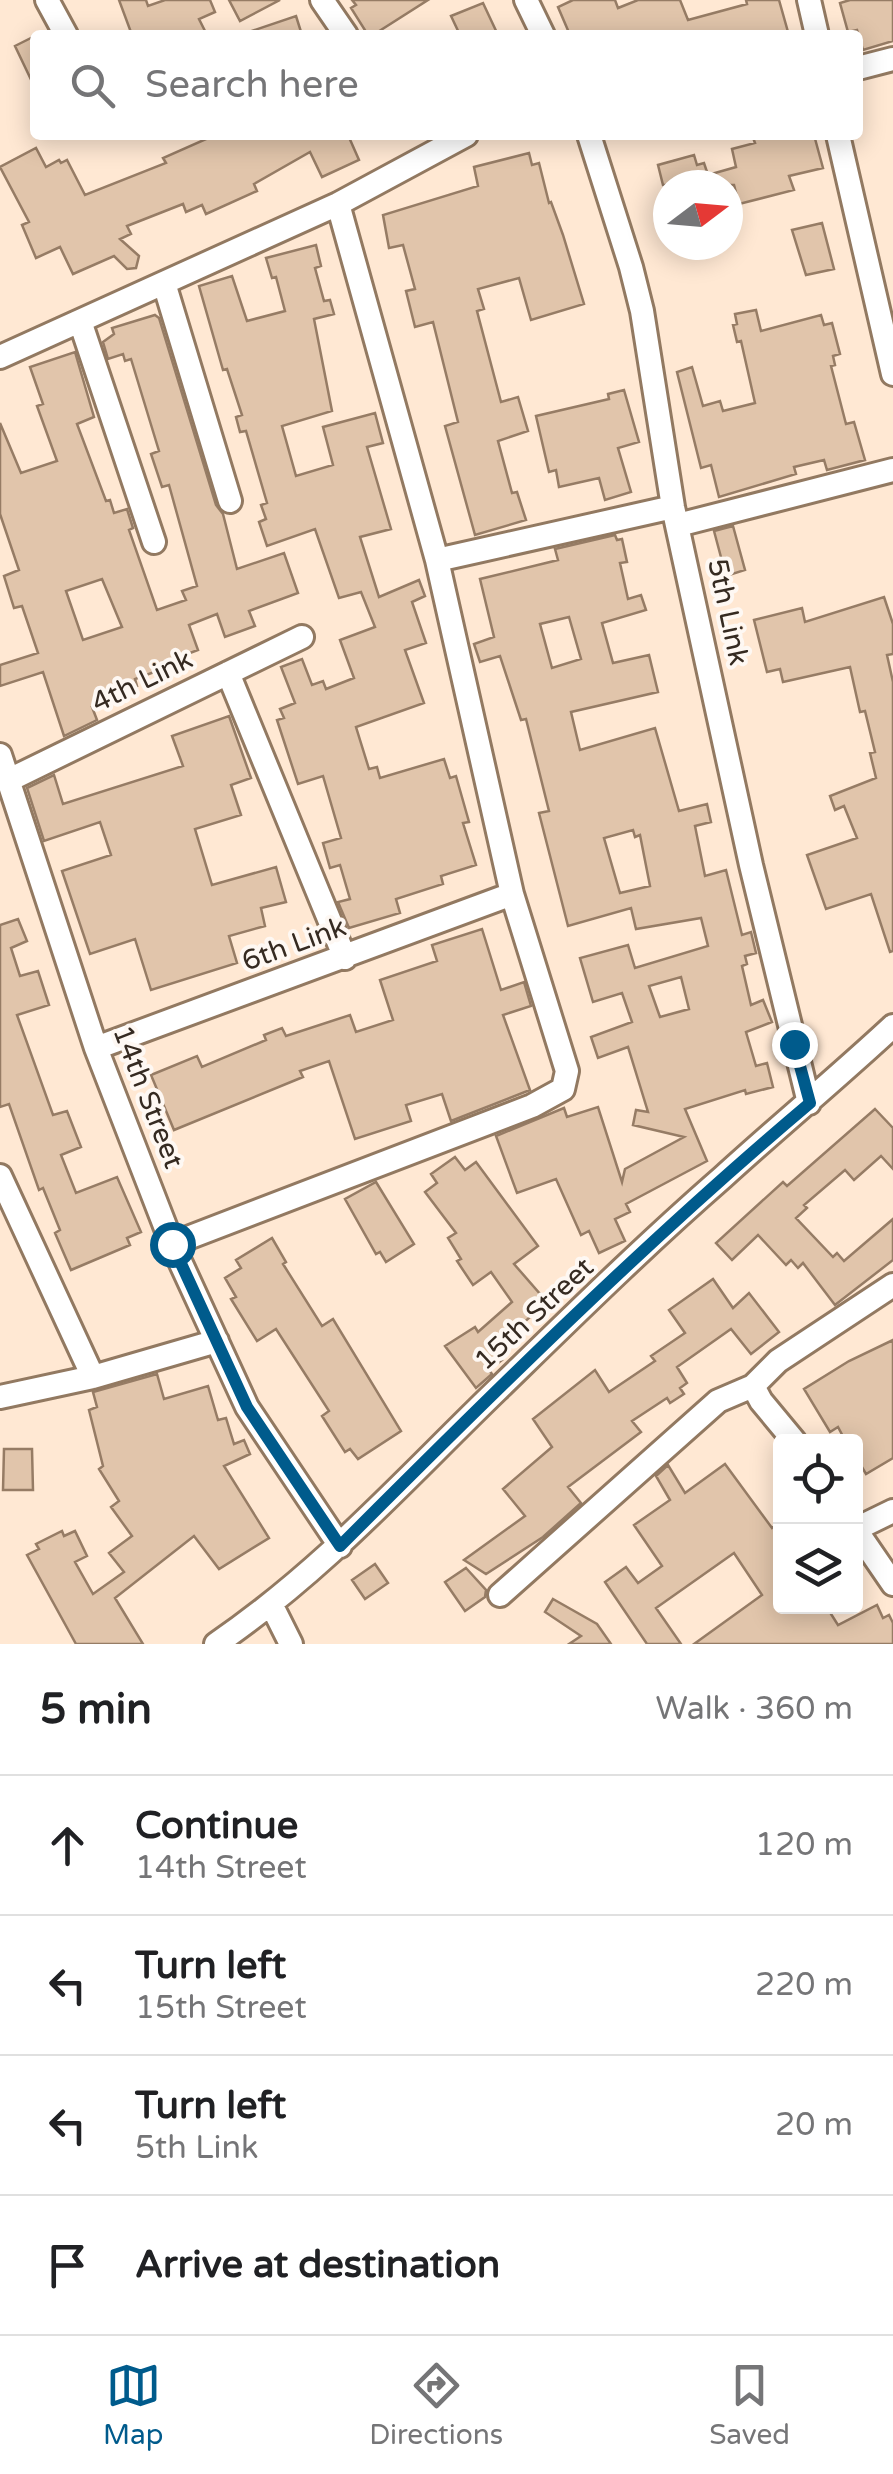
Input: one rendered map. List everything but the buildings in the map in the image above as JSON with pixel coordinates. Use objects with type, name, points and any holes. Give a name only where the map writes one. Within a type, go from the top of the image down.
[{"type":"street","points":[[46,0],[63,30]]},
{"type":"street","points":[[322,0],[343,30]]},
{"type":"street","points":[[526,0],[541,30]]},
{"type":"street","points":[[809,0],[816,30]]},
{"type":"street","points":[[863,67],[893,59]]},
{"type":"street","points":[[0,357],[338,204],[457,140]]},
{"type":"street","name":"5th Link","points":[[596,140],[642,311],[675,516],[750,865],[810,1103]]},
{"type":"street","points":[[839,140],[893,374]]},
{"type":"street","points":[[172,1244],[532,1106],[563,1088],[567,1071],[512,894],[437,560],[338,204]]},
{"type":"street","points":[[164,283],[230,501]]},
{"type":"street","points":[[80,321],[154,542]]},
{"type":"street","points":[[437,560],[893,470]]},
{"type":"street","name":"4th Link","points":[[8,780],[302,637]]},
{"type":"street","points":[[228,673],[345,958]]},
{"type":"street","name":"14th Street","points":[[0,754],[8,780],[8,807],[172,1244],[247,1407],[340,1546]]},
{"type":"street","name":"6th Link","points":[[96,1048],[512,894]]},
{"type":"street","name":"15th Street","points":[[216,1644],[272,1606],[340,1546],[496,1390],[722,1177],[893,1026]]},
{"type":"street","points":[[0,1176],[93,1377]]},
{"type":"street","points":[[500,1595],[718,1401],[753,1386],[778,1361],[893,1285]]},
{"type":"street","points":[[0,1397],[93,1377],[217,1341]]},
{"type":"street","points":[[753,1386],[789,1434]]},
{"type":"street","points":[[863,1526],[893,1510]]},
{"type":"street","points":[[863,1540],[893,1584]]},
{"type":"street","points":[[272,1606],[291,1644]]},
{"type":"route","points":[[172,1244],[247,1407],[340,1546],[496,1390],[722,1177],[810,1103],[794,1044]]}]
